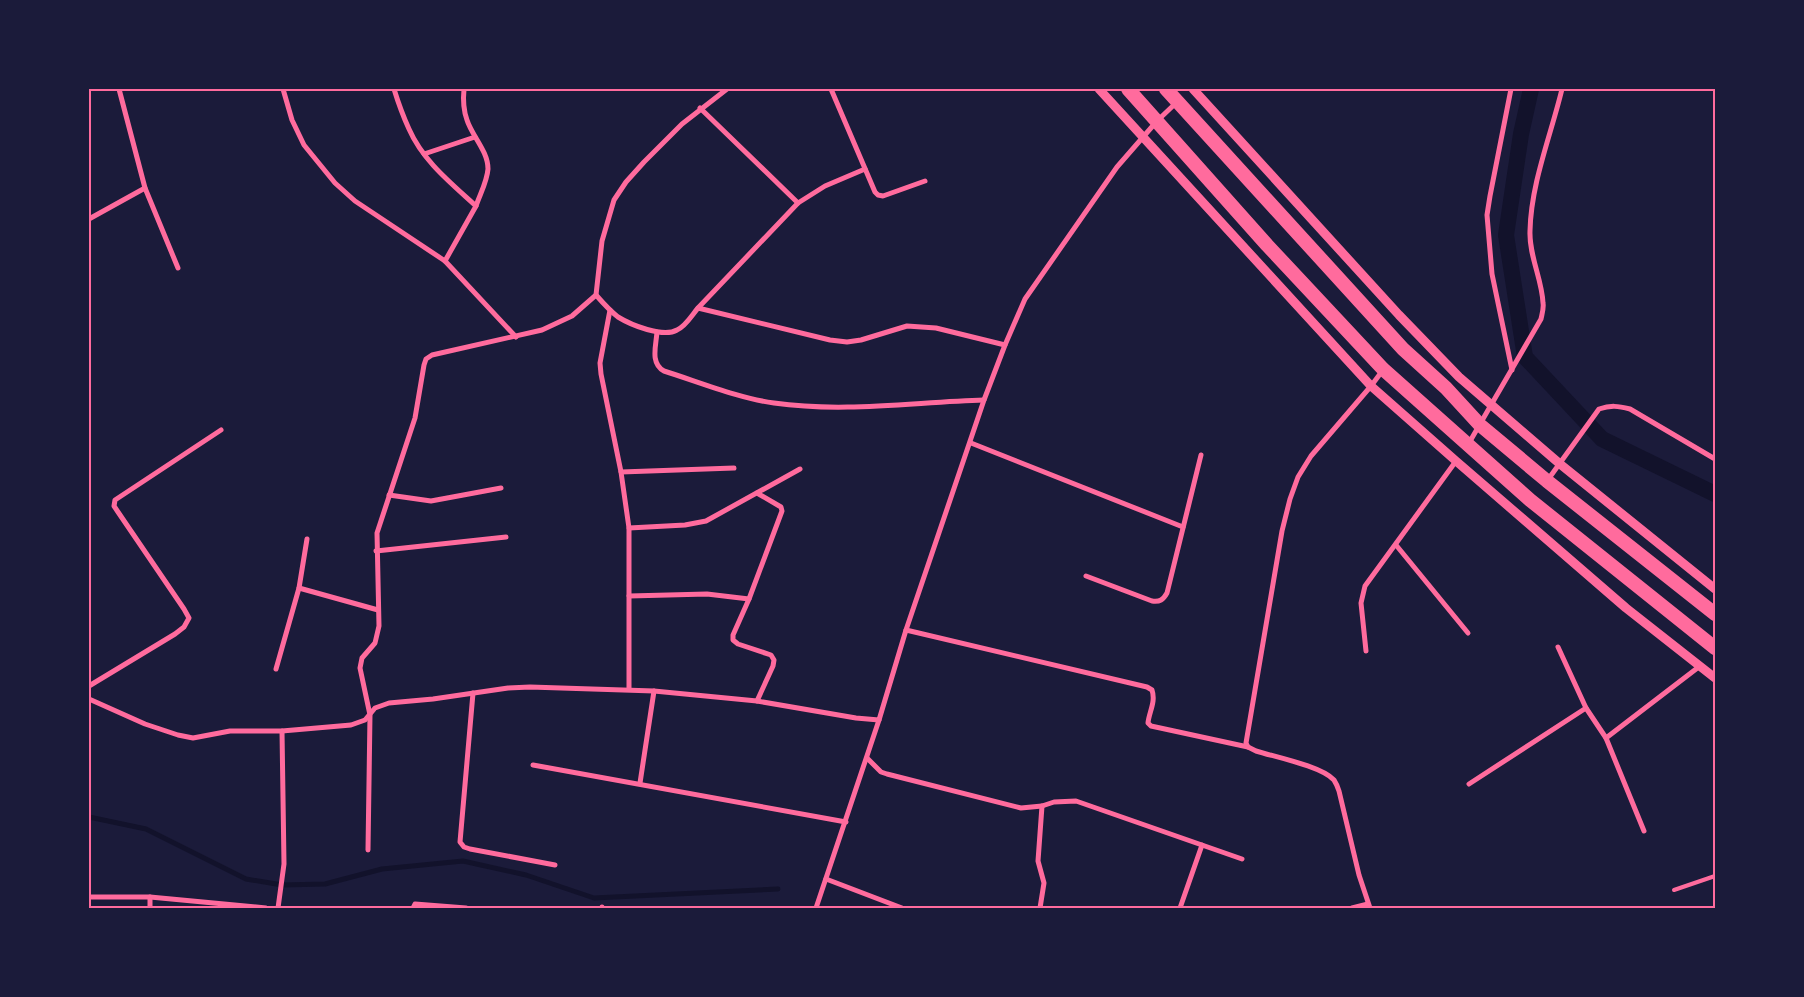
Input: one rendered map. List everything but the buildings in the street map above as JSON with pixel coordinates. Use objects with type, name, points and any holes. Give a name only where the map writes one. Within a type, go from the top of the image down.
[{"type":"highway","points":[[1128,89],[1267,245],[1383,369],[1530,500],[1715,648]]},
{"type":"highway","points":[[1166,89],[1403,349],[1446,388],[1480,425],[1547,481],[1715,614]]},
{"type":"street","points":[[119,89],[145,188],[178,268]]},
{"type":"street","points":[[283,89],[292,120],[304,145],[335,183],[355,201],[445,261],[516,337]]},
{"type":"street","points":[[394,89],[409,130],[424,154],[440,173],[476,206]]},
{"type":"street","points":[[445,261],[476,206],[488,168],[486,159],[464,111],[464,89]]},
{"type":"street","points":[[368,850],[370,715],[360,668],[362,658],[378,638],[376,551],[378,533],[415,418],[422,383],[422,371],[426,359],[432,355],[542,330],[572,316],[596,295],[602,241],[614,200],[626,182],[682,124],[700,108],[727,89]]},
{"type":"street","points":[[831,89],[875,192],[883,196],[925,181]]},
{"type":"street","points":[[1099,89],[1371,386],[1626,608],[1715,678]]},
{"type":"street","points":[[1193,89],[1399,315],[1459,377],[1560,464],[1715,589]]},
{"type":"street","points":[[1511,89],[1487,215],[1492,274],[1512,370]]},
{"type":"street","points":[[1468,446],[1541,319],[1544,304],[1532,253],[1530,215],[1562,89]]},
{"type":"street","points":[[816,908],[867,758],[906,630],[984,400],[1025,300],[1109,178],[1143,136],[1178,101]]},
{"type":"street","points":[[700,108],[798,203]]},
{"type":"street","points":[[424,154],[475,137]]},
{"type":"street","points":[[596,295],[620,318],[658,332],[667,334],[676,331],[684,326],[698,308],[798,203],[825,186],[865,169]]},
{"type":"street","points":[[89,219],[145,188]]},
{"type":"street","points":[[698,308],[830,340],[847,342],[861,340],[896,328],[920,326],[936,328],[1005,345]]},
{"type":"street","points":[[610,310],[600,368],[621,472],[629,528],[628,689]]},
{"type":"street","points":[[658,332],[655,355],[658,368],[664,372],[758,400],[789,405],[847,408],[936,401],[984,400]]},
{"type":"street","points":[[1248,747],[1246,743],[1248,725],[1282,531],[1290,499],[1298,478],[1311,456],[1371,386],[1383,369]]},
{"type":"street","points":[[1547,481],[1599,409],[1618,405],[1715,459]]},
{"type":"street","points":[[89,686],[175,634],[184,627],[189,618],[114,506],[115,500],[221,430]]},
{"type":"street","points":[[971,443],[1183,527]]},
{"type":"street","points":[[1086,576],[1152,601],[1158,602],[1164,599],[1201,455]]},
{"type":"street","points":[[1366,651],[1362,618],[1365,586],[1456,461]]},
{"type":"street","points":[[621,472],[734,468]]},
{"type":"street","points":[[629,528],[685,525],[706,521],[800,469]]},
{"type":"street","points":[[390,495],[431,501],[501,488]]},
{"type":"street","points":[[756,701],[774,660],[771,655],[738,644],[734,640],[733,635],[749,599],[782,511],[782,507],[757,494]]},
{"type":"street","points":[[376,551],[506,537]]},
{"type":"street","points":[[276,669],[299,588],[307,539]]},
{"type":"street","points":[[1396,545],[1468,633]]},
{"type":"street","points":[[299,588],[378,610]]},
{"type":"street","points":[[629,596],[707,594],[749,599]]},
{"type":"street","points":[[906,630],[1147,687],[1152,690],[1154,695],[1148,718],[1148,723],[1151,726],[1248,747],[1324,772],[1334,781],[1339,791],[1358,875],[1369,906],[1352,908]]},
{"type":"street","points":[[1558,648],[1586,708],[1606,738],[1644,831]]},
{"type":"street","points":[[1606,738],[1700,666]]},
{"type":"street","points":[[89,699],[145,724],[185,737],[230,731],[282,730],[358,724],[370,715],[375,708],[389,703],[530,687],[654,691],[756,701],[856,718],[879,720]]},
{"type":"street","points":[[640,783],[654,691]]},
{"type":"street","points":[[473,693],[460,842],[464,847],[470,849],[555,865]]},
{"type":"street","points":[[1469,784],[1586,708]]},
{"type":"street","points":[[278,908],[283,877],[282,730]]},
{"type":"street","points":[[867,758],[876,768],[887,774],[1021,808],[1042,806],[1054,802],[1076,802],[1242,859]]},
{"type":"street","points":[[533,764],[846,822]]},
{"type":"street","points":[[1040,908],[1044,883],[1038,861],[1042,806]]},
{"type":"street","points":[[1180,908],[1202,845]]},
{"type":"street","points":[[826,879],[902,908]]},
{"type":"street","points":[[89,897],[150,897],[266,908]]},
{"type":"street","points":[[150,897],[150,908]]},
{"type":"street","points":[[413,908],[415,904],[466,908]]},
{"type":"lane","points":[[1674,890],[1715,876]]},
{"type":"waterway","points":[[1531,89],[1521,134],[1506,235],[1525,357],[1602,439],[1715,494]]},
{"type":"waterway","points":[[89,817],[146,829],[246,879],[282,885],[325,884],[382,869],[463,861],[526,875],[594,898],[778,889]]}]
